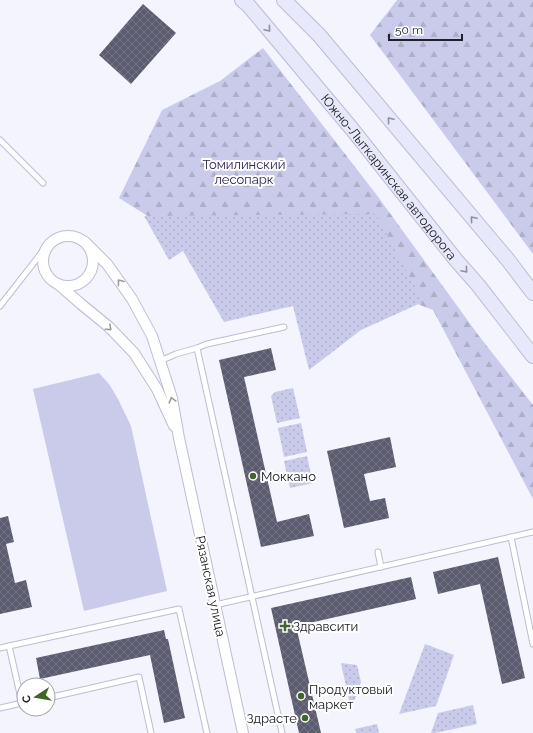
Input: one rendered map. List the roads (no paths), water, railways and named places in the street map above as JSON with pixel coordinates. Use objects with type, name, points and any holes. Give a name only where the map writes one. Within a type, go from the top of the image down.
[{"type":"main road","name":"Южно-Лыткаринская автодорога","points":[[242,0],[352,129],[456,260],[478,285],[533,356]]},
{"type":"main road","points":[[284,0],[319,36],[508,260],[533,293]]},
{"type":"street","points":[[69,235],[78,237],[85,242],[93,257],[91,272],[87,278],[74,285],[67,286],[58,284],[51,279],[45,272],[43,255],[46,247],[52,240],[60,236],[69,235]]},
{"type":"street","name":"Рязанская улица","points":[[85,242],[107,264],[132,299],[152,336],[172,398],[179,438],[243,733]]},
{"type":"street","name":"Рязанская улица","points":[[58,284],[109,327],[134,353],[157,389],[179,438]]},
{"type":"lane","points":[[0,140],[43,183]]},
{"type":"lane","points":[[0,306],[46,247]]},
{"type":"lane","points":[[160,361],[181,352],[207,344],[284,328]]},
{"type":"lane","points":[[197,348],[282,733]]},
{"type":"lane","points":[[215,605],[533,532]]},
{"type":"lane","points":[[511,537],[533,644]]},
{"type":"lane","points":[[378,552],[381,567]]},
{"type":"lane","points":[[0,648],[179,609],[207,733]]},
{"type":"lane","points":[[9,646],[17,677]]},
{"type":"lane","points":[[56,696],[139,677],[151,733]]},
{"type":"lane","points":[[0,708],[16,705]]},
{"type":"place","name":"Моккано","points":[[253,476]]},
{"type":"place","name":"Здравсити","points":[[285,626]]},
{"type":"place","name":"Продуктовый маркет","points":[[301,696]]},
{"type":"place","name":"Здрасте","points":[[305,718]]},
{"type":"park label","name":"Томилинский лесопарк","points":[[244,172]]}]
